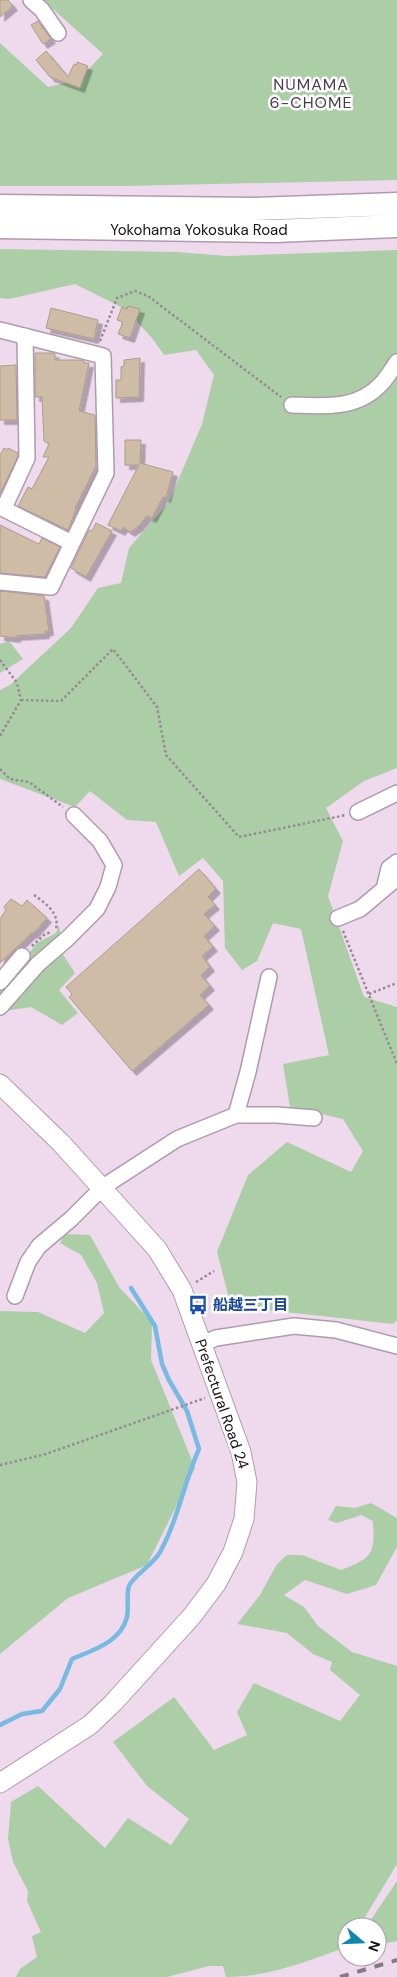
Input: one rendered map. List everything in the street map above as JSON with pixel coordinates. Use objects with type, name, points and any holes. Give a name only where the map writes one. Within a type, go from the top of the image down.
[{"type":"highway","name":"Yokohama Yokosuka Road","points":[[0,206],[254,209],[397,204]]},
{"type":"highway","name":"Yokohama Yokosuka Road","points":[[0,227],[275,231],[397,226]]},
{"type":"main road","name":"Prefectural Road 24","points":[[0,1084],[61,1143],[157,1249],[182,1290],[241,1452],[247,1482],[244,1519],[233,1552],[216,1584],[192,1616],[113,1703],[90,1725],[0,1784]]},
{"type":"street","points":[[31,0],[42,10],[58,33]]},
{"type":"street","points":[[0,330],[103,356],[106,473],[51,587],[0,582]]},
{"type":"street","points":[[25,336],[27,458],[2,508],[72,543]]},
{"type":"street","points":[[292,406],[339,406],[362,399],[381,384],[397,362]]},
{"type":"street","points":[[358,812],[397,793]]},
{"type":"street","points":[[0,1007],[38,964],[68,938],[97,908],[108,887],[114,865],[100,841],[74,815]]},
{"type":"street","points":[[384,889],[390,868],[397,862]]},
{"type":"street","points":[[338,918],[360,909],[397,878]]},
{"type":"street","points":[[0,982],[22,956]]},
{"type":"street","points":[[236,1115],[248,1072],[269,977]]},
{"type":"street","points":[[15,1296],[28,1262],[39,1246],[71,1220],[102,1187],[177,1140],[236,1115],[277,1115],[314,1118]]},
{"type":"street","points":[[202,1344],[216,1338],[294,1326],[336,1330],[397,1346]]},
{"type":"path","points":[[96,354],[117,298],[136,290],[148,296],[292,406]]},
{"type":"path","points":[[21,700],[61,701],[113,649],[157,707],[166,755],[239,837],[358,812]]},
{"type":"path","points":[[0,660],[17,683],[21,700],[0,736]]},
{"type":"path","points":[[0,769],[10,779],[29,782],[74,815]]},
{"type":"path","points":[[22,956],[36,940],[55,930],[57,926],[50,906],[34,895]]},
{"type":"path","points":[[338,918],[397,1064]]},
{"type":"path","points":[[369,994],[397,983]]},
{"type":"path","points":[[182,1290],[214,1271]]},
{"type":"path","points":[[0,1465],[46,1454],[220,1393]]},
{"type":"green space","points":[[43,0],[397,0],[397,180],[126,186],[0,186],[0,43],[48,87],[78,80],[103,54]]},
{"type":"green space","points":[[0,249],[176,252],[227,256],[397,250],[397,768],[364,781],[326,808],[343,841],[328,896],[364,997],[397,1007],[397,1320],[393,1324],[231,1306],[217,1252],[248,1175],[287,1142],[351,1172],[363,1151],[343,1119],[290,1107],[283,1064],[329,1055],[301,929],[273,923],[257,961],[242,970],[225,948],[223,881],[203,858],[179,876],[156,822],[127,820],[90,791],[75,807],[0,779],[0,690],[10,685],[71,628],[98,588],[121,583],[129,548],[169,502],[202,424],[214,375],[196,350],[164,355],[152,338],[125,309],[75,284],[9,299],[0,298]]},
{"type":"green space","points":[[9,641],[23,659],[0,673],[0,644]]},
{"type":"green space","points":[[59,925],[61,937],[11,983],[0,996],[0,989],[37,943],[56,933]]},
{"type":"green space","points":[[62,953],[75,973],[59,990],[78,1013],[62,1025],[31,1007],[5,1011],[44,966]]},
{"type":"green space","points":[[65,1234],[90,1235],[119,1287],[152,1322],[151,1360],[195,1468],[147,1565],[68,1598],[0,1654],[0,1311],[38,1312],[85,1333],[104,1313],[97,1283],[81,1255],[60,1243]]},
{"type":"green space","points":[[371,1503],[397,1518],[397,1547],[376,1585],[347,1594],[305,1580],[284,1595],[304,1607],[318,1626],[352,1652],[397,1666],[397,1864],[365,1917],[337,1917],[337,1951],[302,1963],[257,1974],[226,1977],[223,1966],[209,1966],[167,1977],[16,1977],[20,1969],[37,1957],[32,1936],[41,1932],[27,1901],[28,1891],[13,1862],[8,1839],[11,1802],[38,1786],[105,1848],[128,1818],[171,1845],[189,1819],[147,1786],[113,1742],[174,1697],[214,1750],[247,1735],[237,1712],[254,1683],[340,1721],[360,1695],[330,1670],[332,1662],[313,1654],[287,1633],[237,1624],[260,1595],[277,1564],[287,1555],[302,1555],[341,1570],[365,1558],[372,1548],[373,1521],[361,1515],[337,1523],[328,1520],[336,1506],[355,1508]]},
{"type":"green space","points":[[397,1881],[397,1941],[387,1943],[387,1917],[373,1917]]},
{"type":"building","points":[[0,0],[8,0],[13,6],[0,17]]},
{"type":"building","points":[[38,21],[51,39],[43,44],[31,25]]},
{"type":"building","points":[[46,51],[68,77],[74,64],[77,65],[77,62],[88,66],[80,88],[50,77],[36,60]]},
{"type":"building","points":[[128,306],[140,309],[130,338],[118,334],[123,322],[117,320],[122,307],[127,309]]},
{"type":"building","points":[[51,308],[98,320],[94,339],[46,328]]},
{"type":"building","points":[[35,353],[55,354],[55,360],[79,360],[89,363],[79,411],[95,415],[96,466],[75,508],[68,530],[18,506],[28,487],[32,489],[49,457],[43,457],[49,444],[44,441],[42,397],[35,397]]},
{"type":"building","points":[[140,358],[139,397],[116,398],[116,380],[121,380],[121,367],[124,366],[124,360]]},
{"type":"building","points":[[16,365],[17,420],[0,420],[0,366]]},
{"type":"building","points":[[125,440],[141,440],[140,463],[173,472],[166,498],[163,497],[152,518],[147,516],[138,527],[130,532],[123,527],[121,531],[108,525],[139,465],[125,465]]},
{"type":"building","points":[[4,448],[18,453],[18,456],[0,494],[0,455]]},
{"type":"building","points":[[96,523],[112,531],[86,577],[71,568],[89,530],[92,531]]},
{"type":"building","points":[[0,525],[39,544],[42,538],[60,547],[45,577],[0,573]]},
{"type":"building","points":[[0,591],[44,596],[49,631],[45,631],[45,634],[16,636],[16,638],[0,636]]},
{"type":"building","points":[[199,869],[216,889],[208,897],[215,905],[204,914],[215,926],[204,936],[213,947],[202,956],[210,967],[201,975],[210,986],[200,995],[209,1005],[132,1071],[69,997],[72,994],[66,987]]},
{"type":"building","points":[[11,899],[22,906],[27,900],[47,918],[33,934],[0,963],[0,919],[6,910],[4,907]]},
{"type":"waterway","points":[[0,1725],[22,1714],[42,1711],[60,1689],[72,1659],[105,1644],[119,1633],[127,1617],[129,1586],[160,1552],[172,1527],[199,1449],[187,1411],[162,1364],[155,1326],[131,1288]]},
{"type":"railway","points":[[340,1977],[397,1960]]},
{"type":"place","name":"船越三丁目","points":[[198,1305]]},
{"type":"district","name":"NUMAMA 6-CHOME","points":[[311,93]]}]
